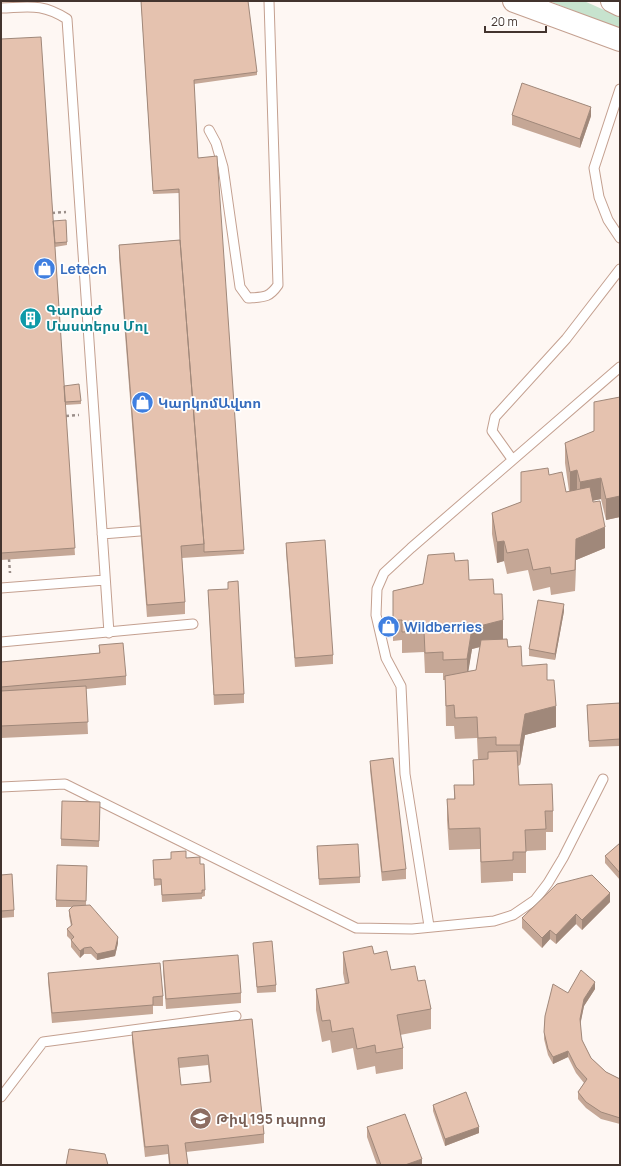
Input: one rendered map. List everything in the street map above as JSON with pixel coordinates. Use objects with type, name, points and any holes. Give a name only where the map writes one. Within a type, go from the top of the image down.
[{"type":"highway","points":[[514,1],[620,40]]},
{"type":"highway","points":[[612,1],[620,5]]},
{"type":"lane","points":[[209,130],[216,143],[224,167],[240,287],[248,298],[265,297],[274,291],[278,284],[269,1]]},
{"type":"lane","points":[[1,8],[36,6],[54,11],[67,19],[104,580],[109,633]]},
{"type":"lane","points":[[620,89],[594,168],[599,197],[608,220],[620,238]]},
{"type":"lane","points":[[512,459],[492,431],[495,417],[566,339],[620,269]]},
{"type":"lane","points":[[429,926],[406,774],[401,686],[386,658],[376,616],[377,589],[384,573],[512,459],[620,367]]},
{"type":"lane","points":[[102,534],[140,531]]},
{"type":"lane","points":[[1,588],[104,580]]},
{"type":"lane","points":[[1,642],[193,624]]},
{"type":"lane","points":[[1,786],[65,784],[356,928],[412,929],[429,926],[494,921],[513,915],[535,900],[548,883],[603,779]]},
{"type":"lane","points":[[1,1097],[43,1042],[236,1016]]},
{"type":"green space","points":[[549,1],[584,1],[620,17],[620,29]]},
{"type":"building","points":[[141,1],[248,1],[257,72],[194,80],[198,158],[217,156],[244,550],[204,552],[180,240],[179,189],[153,191]]},
{"type":"building","name":"Գարաժ Մաստերս Մոլ","points":[[41,37],[75,548],[1,553],[1,39]]},
{"type":"building","points":[[522,83],[591,107],[580,139],[512,115]]},
{"type":"building","points":[[66,220],[67,242],[55,243],[53,221]]},
{"type":"building","points":[[180,240],[204,544],[181,546],[185,602],[147,605],[119,245]]},
{"type":"building","points":[[79,384],[81,401],[65,402],[64,386]]},
{"type":"building","points":[[620,397],[620,496],[606,499],[601,478],[580,482],[577,470],[570,472],[565,443],[594,431],[594,402]]},
{"type":"building","points":[[548,468],[549,475],[562,472],[566,492],[590,487],[593,502],[600,501],[605,527],[576,539],[575,570],[551,574],[550,567],[533,570],[528,549],[507,553],[504,541],[497,542],[492,513],[521,502],[521,472]]},
{"type":"building","points":[[325,540],[333,655],[295,658],[286,543]]},
{"type":"building","points":[[454,553],[455,561],[468,560],[469,580],[493,579],[494,594],[502,594],[503,620],[472,628],[467,659],[443,660],[443,652],[425,653],[424,631],[402,632],[402,620],[393,620],[393,591],[423,584],[428,555]]},
{"type":"building","points":[[238,581],[244,694],[214,695],[208,590],[228,589],[228,582]]},
{"type":"building","points":[[538,600],[564,604],[555,654],[529,649]]},
{"type":"building","points":[[507,639],[508,647],[521,646],[522,666],[547,664],[547,680],[554,680],[556,706],[525,714],[520,745],[496,745],[496,737],[478,738],[477,717],[455,718],[454,705],[446,706],[445,676],[476,670],[481,640]]},
{"type":"building","points":[[123,643],[126,676],[1,687],[1,662],[100,653],[99,645]]},
{"type":"building","points":[[86,686],[88,722],[1,726],[1,691]]},
{"type":"building","points":[[620,703],[620,739],[589,741],[587,705]]},
{"type":"building","points":[[517,751],[519,785],[552,784],[553,811],[545,811],[546,829],[525,830],[526,852],[513,852],[513,860],[481,862],[480,828],[449,829],[447,799],[455,799],[454,785],[474,785],[473,760],[488,759],[488,752]]},
{"type":"building","points":[[393,758],[406,869],[382,872],[370,761]]},
{"type":"building","points":[[62,801],[100,802],[99,841],[61,839]]},
{"type":"building","points":[[620,843],[620,873],[605,856]]},
{"type":"building","points":[[358,844],[360,877],[319,879],[317,846]]},
{"type":"building","points":[[186,851],[186,858],[200,857],[200,864],[204,864],[205,890],[202,890],[202,893],[162,895],[161,879],[154,879],[153,860],[171,859],[171,852]]},
{"type":"building","points":[[57,865],[87,866],[86,901],[56,900]]},
{"type":"building","points":[[12,874],[14,910],[1,911],[1,875]]},
{"type":"building","points":[[592,875],[610,893],[582,920],[576,914],[556,935],[550,930],[542,938],[522,918],[557,884]]},
{"type":"building","points":[[90,905],[118,937],[115,950],[97,954],[91,947],[84,948],[80,951],[71,940],[74,937],[67,929],[72,925],[69,910],[73,906]]},
{"type":"building","points":[[272,941],[276,985],[257,987],[253,943]]},
{"type":"building","points":[[372,946],[374,954],[387,951],[391,970],[415,966],[418,981],[425,980],[431,1009],[397,1015],[403,1048],[376,1053],[375,1045],[357,1049],[353,1028],[332,1032],[330,1020],[322,1021],[316,989],[349,983],[343,952]]},
{"type":"building","points":[[238,955],[241,993],[166,999],[163,961]]},
{"type":"building","points":[[160,963],[163,996],[153,997],[153,1005],[52,1013],[48,973]]},
{"type":"building","points":[[581,970],[595,982],[584,999],[580,1019],[582,1040],[591,1058],[606,1072],[620,1079],[620,1118],[601,1112],[586,1102],[578,1092],[587,1079],[576,1067],[568,1051],[553,1057],[548,1049],[544,1032],[545,1016],[553,984],[568,993]]},
{"type":"building","name":"Թիվ 195 դպրոց","points":[[252,1019],[264,1134],[185,1143],[188,1165],[170,1165],[168,1145],[145,1147],[132,1032]],"holes":[[[208,1055],[211,1082],[181,1085],[178,1058]]]},
{"type":"building","points":[[466,1092],[479,1127],[445,1139],[433,1105]]},
{"type":"building","points":[[405,1114],[422,1159],[405,1165],[381,1165],[367,1127]]},
{"type":"building","points":[[69,1149],[105,1154],[108,1165],[66,1165]]},
{"type":"place","name":"Letech","points":[[45,269]]},
{"type":"place","name":"Գարաժ Մաստերս Մոլ","points":[[30,318]]},
{"type":"place","name":"ԿարկոմԱվտո","points":[[142,403]]},
{"type":"place","name":"Wildberries","points":[[389,627]]},
{"type":"place","name":"Թիվ 195 դպրոց","points":[[201,1119]]}]
